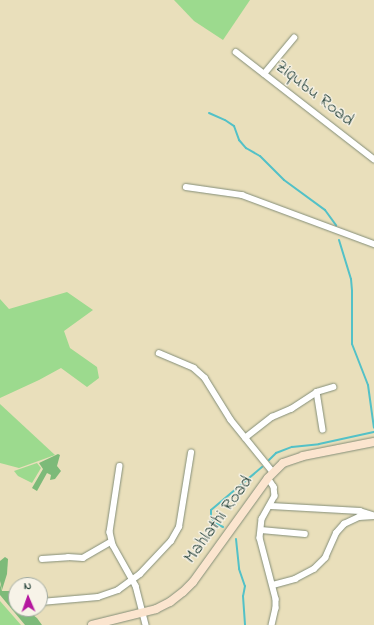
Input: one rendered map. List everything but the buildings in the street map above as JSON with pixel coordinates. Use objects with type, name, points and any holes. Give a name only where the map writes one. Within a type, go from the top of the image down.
[{"type":"street","points":[[264,74],[294,38]]},
{"type":"street","name":"Ziqubu Road","points":[[236,52],[374,159]]},
{"type":"street","points":[[186,187],[242,195],[374,244]]},
{"type":"street","points":[[158,353],[194,368],[205,378],[231,420],[271,475],[275,496],[271,506],[262,519],[261,530],[262,548],[273,585],[276,608],[272,625]]},
{"type":"street","points":[[245,438],[265,421],[291,409],[317,392],[333,387]]},
{"type":"street","points":[[317,392],[323,430]]},
{"type":"street","name":"Mahlathi Road","points":[[92,625],[143,612],[170,602],[193,582],[271,475],[283,463],[303,456],[374,442]]},
{"type":"street","points":[[48,602],[98,598],[112,593],[134,579],[160,553],[176,534],[181,519],[191,453]]},
{"type":"street","points":[[120,466],[110,525],[112,542],[134,579],[146,625]]},
{"type":"street","points":[[271,506],[360,511],[374,516]]},
{"type":"street","points":[[273,585],[295,579],[314,569],[325,558],[336,533],[344,524],[359,517],[374,516]]},
{"type":"street","points":[[261,530],[305,534]]},
{"type":"street","points":[[42,559],[68,557],[83,558],[112,542]]},
{"type":"green space","points":[[174,0],[250,0],[223,40],[194,21]]},
{"type":"green space","points":[[67,292],[93,310],[64,331],[70,348],[97,367],[99,378],[87,387],[61,368],[0,398],[0,299],[9,309]]},
{"type":"green space","points":[[0,404],[55,455],[19,468],[0,463]]},
{"type":"green space","points":[[58,454],[60,455],[57,466],[61,471],[55,479],[50,480],[51,475],[47,473],[37,491],[32,488],[43,469],[39,463]]},
{"type":"green space","points":[[37,463],[41,468],[32,483],[18,476],[14,471]]},
{"type":"green space","points":[[5,557],[8,559],[7,574],[2,590],[0,581],[0,561]]},
{"type":"green space","points":[[0,584],[2,591],[8,591],[8,605],[0,595]]},
{"type":"green space","points":[[0,601],[8,610],[8,617],[14,617],[21,625],[0,625]]},
{"type":"green space","points":[[18,617],[36,617],[42,625],[25,625]]},
{"type":"waterway","points":[[209,113],[234,126],[239,140],[246,148],[260,156],[284,180],[325,210],[336,225]]},
{"type":"waterway","points":[[339,240],[351,279],[352,344],[368,385],[374,428]]},
{"type":"waterway","points":[[269,460],[276,453],[292,447],[319,444],[374,432]]},
{"type":"waterway","points":[[223,527],[215,523],[211,517],[211,510],[262,467]]},
{"type":"waterway","points":[[236,539],[239,569],[245,586],[243,596],[245,625]]}]
